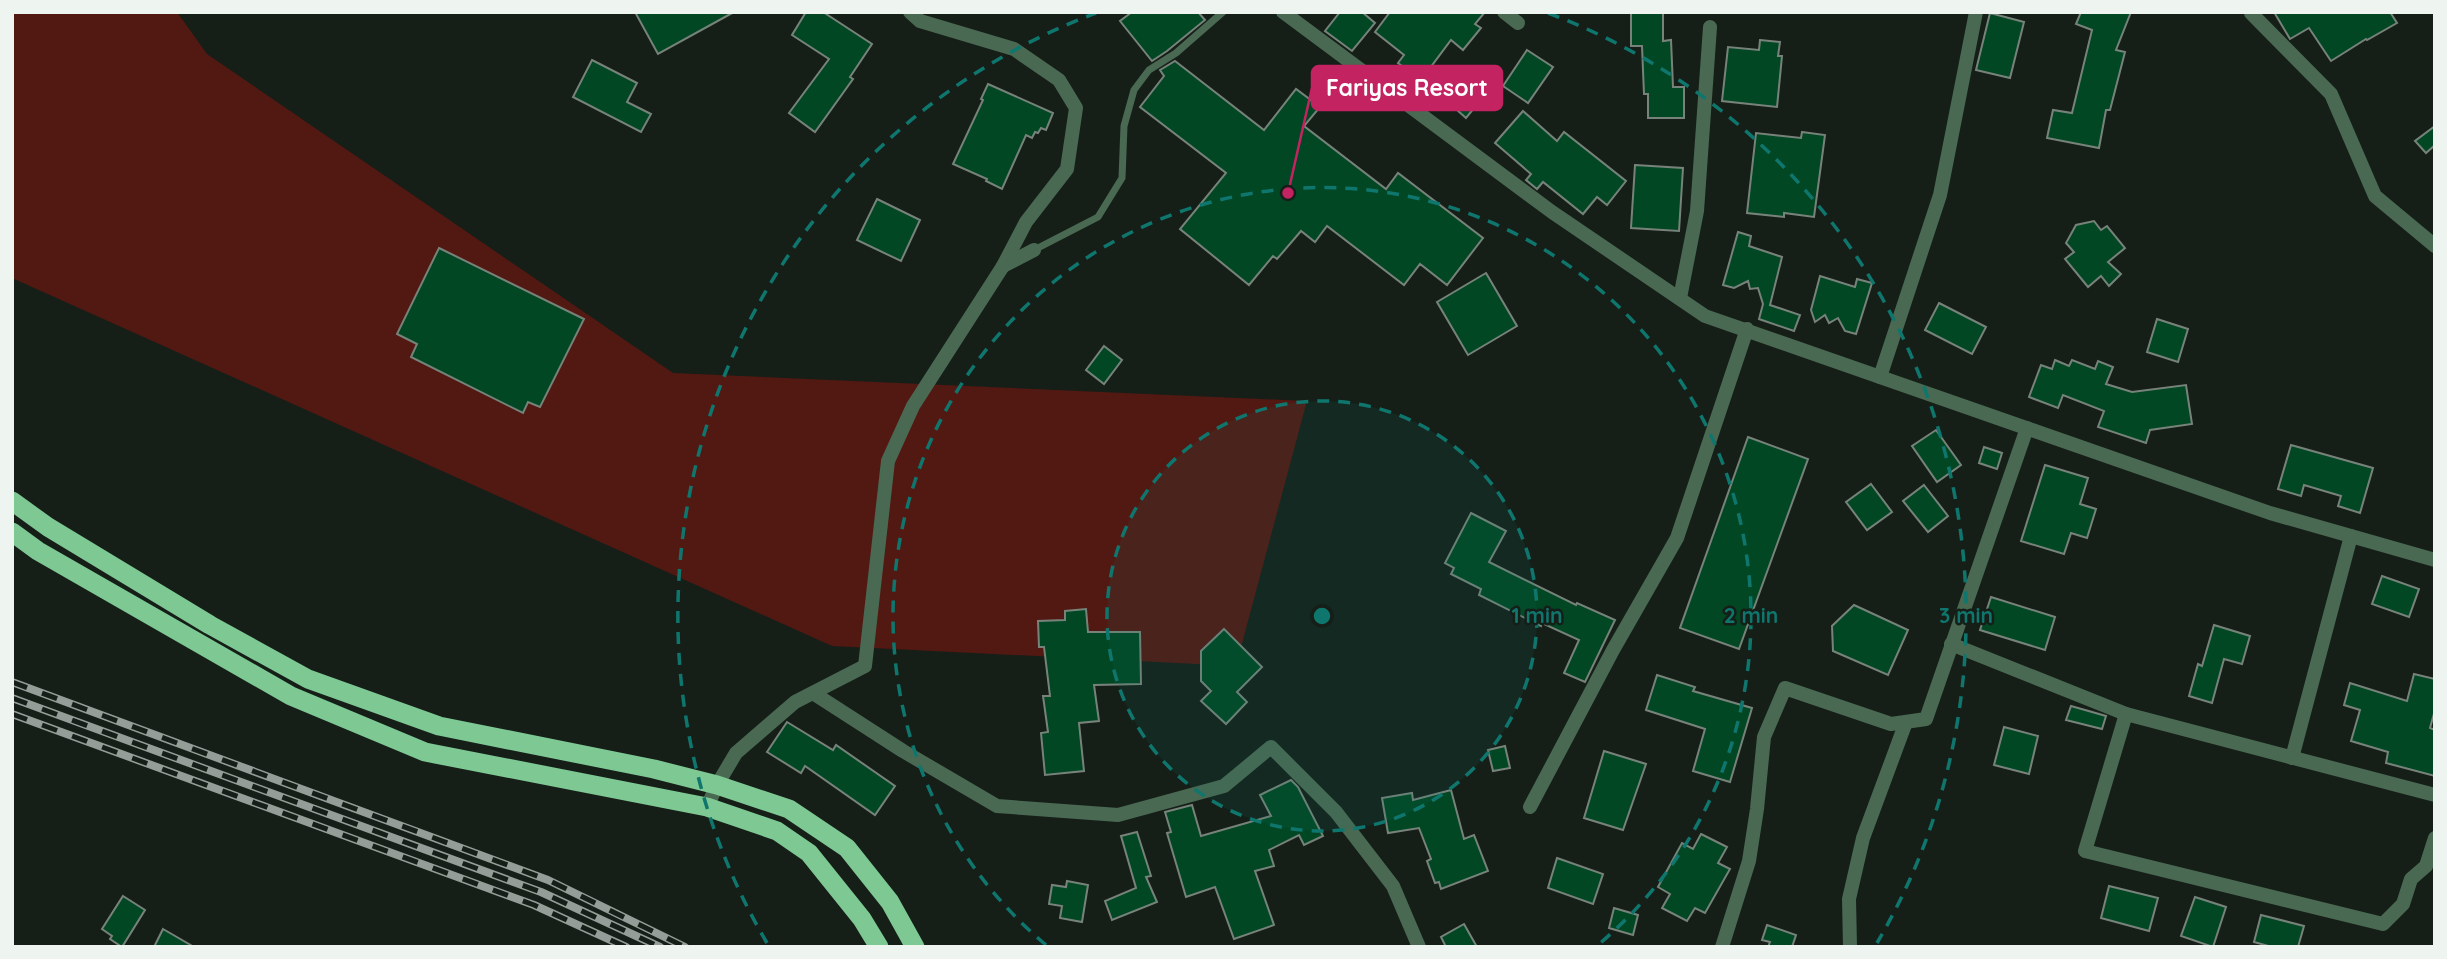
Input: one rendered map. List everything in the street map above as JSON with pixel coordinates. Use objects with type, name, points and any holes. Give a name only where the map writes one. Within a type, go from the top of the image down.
[{"type":"highway","points":[[12,501],[48,527],[210,625],[308,679],[439,726],[654,769],[717,785],[789,809],[847,848],[890,902],[915,947]]},
{"type":"highway","points":[[12,531],[38,551],[291,696],[425,752],[707,807],[777,831],[809,853],[862,919],[879,947]]},
{"type":"street","points":[[707,807],[736,753],[795,702],[865,666],[888,461],[913,407],[1003,265],[1026,222],[1068,169],[1076,108],[1059,80],[1014,49],[920,21],[910,12]]},
{"type":"street","points":[[1283,12],[1552,212],[1705,316],[2270,513],[2435,560]]},
{"type":"street","points":[[1504,12],[1518,23]]},
{"type":"street","points":[[1880,377],[1940,195],[1976,12]]},
{"type":"street","points":[[2251,13],[2331,94],[2375,195],[2435,246]]},
{"type":"street","points":[[1680,298],[1697,211],[1710,27]]},
{"type":"street","points":[[1003,265],[1034,250]]},
{"type":"street","points":[[1530,807],[1613,650],[1677,538],[1748,329]]},
{"type":"street","points":[[1722,947],[1749,860],[1764,737],[1785,688],[1891,724],[1926,719],[2027,428]]},
{"type":"street","points":[[2292,758],[2351,537]]},
{"type":"street","points":[[1951,644],[2126,714],[2435,796]]},
{"type":"street","points":[[813,693],[903,751],[997,806],[1118,815],[1224,786],[1271,747],[1336,812],[1393,886],[1419,947]]},
{"type":"street","points":[[2126,714],[2085,851],[2383,924],[2403,904],[2411,879],[2426,866],[2435,838]]},
{"type":"street","points":[[1850,947],[1849,899],[1863,838],[1906,722]]},
{"type":"lane","points":[[1034,250],[1098,217],[1122,178],[1124,126],[1135,90],[1149,70],[1176,52],[1223,12]]},
{"type":"shaded area","points":[[12,12],[177,12],[207,54],[673,373],[1307,401],[1236,666],[832,646],[12,278]]},
{"type":"building","points":[[635,12],[734,12],[658,54]]},
{"type":"building","points":[[806,12],[823,12],[872,44],[850,77],[853,79],[815,132],[789,113],[829,59],[792,35]]},
{"type":"building","points":[[1132,12],[1198,12],[1205,20],[1152,61],[1120,21]]},
{"type":"building","points":[[1340,12],[1362,12],[1375,23],[1352,51],[1325,31]]},
{"type":"building","points":[[1390,12],[1485,12],[1475,24],[1481,28],[1463,50],[1451,40],[1421,80],[1398,63],[1404,55],[1375,32]]},
{"type":"building","points":[[1631,12],[1663,12],[1663,41],[1671,40],[1673,87],[1684,87],[1684,118],[1648,118],[1642,46],[1631,46]]},
{"type":"building","points":[[2081,12],[2131,12],[2116,50],[2125,52],[2110,110],[2106,110],[2099,148],[2047,138],[2053,110],[2072,113],[2092,30],[2076,24]]},
{"type":"building","points":[[2274,12],[2390,12],[2397,23],[2331,61],[2309,28],[2290,39]]},
{"type":"building","points":[[1990,13],[2024,22],[2010,78],[1976,70]]},
{"type":"building","points":[[1760,40],[1780,42],[1778,56],[1782,56],[1777,107],[1722,101],[1728,47],[1759,50]]},
{"type":"building","points":[[1527,50],[1553,67],[1528,103],[1503,86]]},
{"type":"building","points":[[592,60],[637,83],[627,102],[651,114],[641,132],[573,97]]},
{"type":"building","points":[[1175,61],[1264,130],[1296,89],[1320,107],[1304,126],[1386,189],[1398,173],[1483,238],[1447,285],[1420,264],[1404,285],[1327,226],[1315,242],[1301,231],[1277,259],[1273,256],[1249,285],[1180,229],[1226,173],[1140,107],[1164,76],[1160,70]]},
{"type":"building","points":[[1473,71],[1492,86],[1466,118],[1448,102]]},
{"type":"building","points":[[988,84],[1053,113],[1046,130],[1041,128],[1032,138],[1026,135],[1002,189],[953,164]]},
{"type":"building","points":[[1523,111],[1557,141],[1564,132],[1626,181],[1607,205],[1597,197],[1583,214],[1543,182],[1537,189],[1526,180],[1531,174],[1495,143]]},
{"type":"building","points":[[2435,126],[2435,145],[2426,153],[2415,141]]},
{"type":"building","points":[[1802,132],[1825,135],[1814,217],[1784,213],[1784,217],[1747,213],[1756,133],[1801,138]]},
{"type":"building","points":[[1635,165],[1683,168],[1679,231],[1631,228]]},
{"type":"building","points":[[877,199],[920,220],[901,261],[857,240]]},
{"type":"building","points":[[2094,221],[2101,230],[2107,226],[2125,248],[2108,262],[2121,274],[2109,286],[2101,276],[2088,287],[2065,259],[2074,252],[2066,243],[2076,225]]},
{"type":"building","points":[[1738,232],[1751,236],[1749,246],[1782,257],[1770,305],[1800,315],[1794,331],[1759,319],[1763,304],[1758,288],[1750,289],[1748,281],[1734,288],[1723,285]]},
{"type":"building","points":[[439,248],[584,319],[540,407],[528,402],[523,413],[411,357],[417,344],[397,334]]},
{"type":"building","points":[[1486,273],[1517,326],[1468,355],[1437,302]]},
{"type":"building","points":[[1820,276],[1855,287],[1857,279],[1872,283],[1856,334],[1845,331],[1838,318],[1829,323],[1825,315],[1815,322],[1811,310]]},
{"type":"building","points":[[1939,303],[1986,327],[1972,354],[1925,330]]},
{"type":"building","points":[[2157,319],[2188,329],[2178,362],[2147,352]]},
{"type":"building","points":[[1104,346],[1122,360],[1104,384],[1086,370]]},
{"type":"building","points":[[2055,360],[2069,366],[2072,360],[2095,369],[2098,361],[2113,367],[2106,384],[2132,392],[2186,385],[2192,424],[2150,430],[2146,443],[2098,427],[2104,411],[2063,395],[2058,408],[2029,397],[2041,365],[2052,369]]},
{"type":"building","points":[[1936,430],[1961,465],[1937,482],[1912,446]]},
{"type":"building","points":[[1748,437],[1808,459],[1739,649],[1680,628]]},
{"type":"building","points":[[2291,445],[2373,468],[2360,513],[2338,506],[2341,496],[2304,485],[2301,496],[2278,489]]},
{"type":"building","points":[[1984,447],[2002,453],[1997,469],[1979,463]]},
{"type":"building","points":[[2045,465],[2088,478],[2080,504],[2096,509],[2087,538],[2071,533],[2064,554],[2021,541]]},
{"type":"building","points":[[1871,484],[1892,512],[1867,530],[1846,502]]},
{"type":"building","points":[[1924,485],[1948,516],[1928,532],[1903,501]]},
{"type":"building","points":[[1471,513],[1506,531],[1489,562],[1576,605],[1577,603],[1615,620],[1585,682],[1564,673],[1579,640],[1542,623],[1541,626],[1479,595],[1481,589],[1451,574],[1454,568],[1445,563]]},
{"type":"building","points":[[2382,576],[2419,589],[2409,617],[2372,604]]},
{"type":"building","points":[[1991,597],[2055,617],[2045,650],[1980,630]]},
{"type":"building","points":[[1854,605],[1908,630],[1888,675],[1833,651],[1832,626]]},
{"type":"building","points":[[1086,609],[1088,632],[1140,632],[1141,684],[1094,685],[1099,721],[1079,723],[1084,771],[1045,775],[1041,733],[1048,732],[1043,696],[1050,696],[1044,647],[1039,647],[1038,621],[1065,620],[1065,611]]},
{"type":"building","points":[[2214,625],[2250,636],[2242,664],[2224,659],[2212,703],[2189,696],[2198,664],[2202,666]]},
{"type":"building","points":[[1224,629],[1262,667],[1237,692],[1247,702],[1226,724],[1201,701],[1211,691],[1201,681],[1201,651]]},
{"type":"building","points":[[2414,674],[2435,679],[2435,710],[2430,728],[2435,730],[2435,776],[2386,763],[2388,752],[2351,741],[2360,710],[2344,705],[2350,683],[2407,701]]},
{"type":"building","points":[[1657,675],[1695,687],[1693,691],[1752,708],[1730,782],[1693,771],[1705,729],[1646,710]]},
{"type":"building","points":[[2071,706],[2106,716],[2102,729],[2066,720]]},
{"type":"building","points":[[787,722],[833,750],[836,745],[895,786],[875,815],[805,766],[801,773],[767,752]]},
{"type":"building","points":[[2004,727],[2038,736],[2029,774],[1994,765]]},
{"type":"building","points":[[1505,746],[1510,768],[1493,771],[1488,750]]},
{"type":"building","points":[[1604,751],[1646,764],[1623,830],[1584,818]]},
{"type":"building","points":[[1291,780],[1298,787],[1323,836],[1304,845],[1299,835],[1269,850],[1274,866],[1255,871],[1274,925],[1234,939],[1215,887],[1186,897],[1167,833],[1171,832],[1165,812],[1192,805],[1201,836],[1271,816],[1260,795]]},
{"type":"building","points":[[1451,790],[1464,839],[1474,835],[1488,871],[1441,889],[1439,882],[1435,883],[1427,861],[1431,859],[1419,828],[1388,833],[1382,798],[1412,793],[1413,800]]},
{"type":"building","points":[[1137,832],[1151,876],[1146,877],[1157,902],[1112,920],[1105,901],[1136,888],[1121,836]]},
{"type":"building","points":[[1701,834],[1727,847],[1718,863],[1730,869],[1705,913],[1695,908],[1687,921],[1662,908],[1670,894],[1658,887],[1682,843],[1693,849]]},
{"type":"building","points":[[1557,858],[1603,874],[1593,904],[1548,888]]},
{"type":"building","points":[[1067,881],[1088,885],[1082,922],[1060,918],[1062,906],[1049,904],[1052,885],[1066,887]]},
{"type":"building","points":[[2109,886],[2158,898],[2149,931],[2101,918]]},
{"type":"building","points":[[123,896],[145,910],[122,947],[102,929]]},
{"type":"building","points":[[2195,897],[2226,907],[2213,947],[2181,936]]},
{"type":"building","points":[[1614,908],[1638,915],[1633,935],[1609,928]]},
{"type":"building","points":[[2261,915],[2304,926],[2298,947],[2272,947],[2254,942]]},
{"type":"building","points":[[1464,924],[1477,947],[1446,947],[1441,937]]},
{"type":"building","points":[[1767,925],[1796,935],[1792,947],[1768,947],[1770,942],[1762,940]]},
{"type":"building","points":[[163,929],[194,947],[154,947]]},
{"type":"railway","points":[[12,682],[548,880],[685,947]]},
{"type":"railway","points":[[12,698],[541,892],[660,947]]},
{"type":"railway","points":[[12,714],[534,905],[626,947]]},
{"type":"place","name":"Fariyas Resort","points":[[1288,193]]}]
